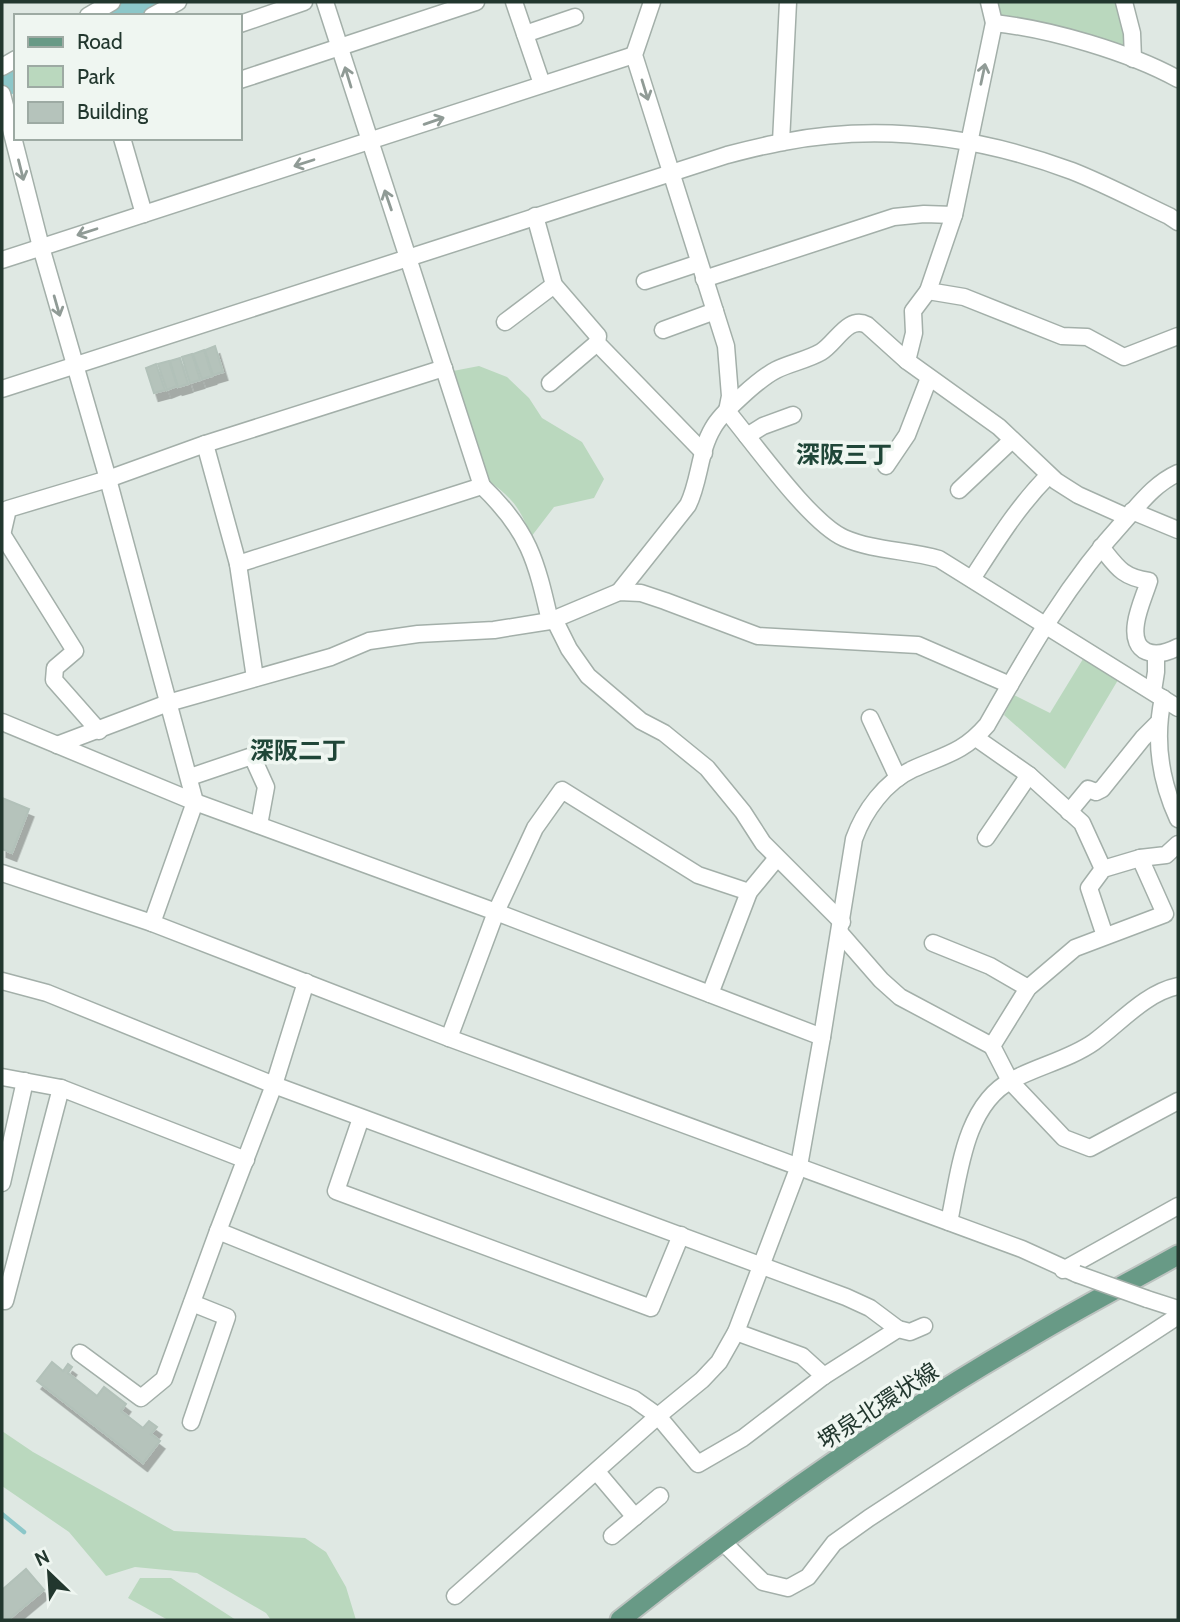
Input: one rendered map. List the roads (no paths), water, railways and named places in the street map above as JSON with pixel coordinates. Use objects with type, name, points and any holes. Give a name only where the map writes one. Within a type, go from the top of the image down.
[{"type":"main road","name":"堺泉北環状線","points":[[620,1620],[723,1542],[869,1439],[1020,1343],[1178,1255]]},
{"type":"street","points":[[91,14],[112,2]]},
{"type":"street","points":[[156,14],[178,2]]},
{"type":"street","points":[[242,23],[304,2]]},
{"type":"street","points":[[325,2],[482,486],[511,515],[530,548],[552,620],[588,676],[642,721],[664,733],[707,768],[728,791],[763,843],[841,927],[881,980],[900,997],[992,1046],[1010,1081],[1064,1138],[1090,1148],[1178,1101]]},
{"type":"street","points":[[242,79],[476,2]]},
{"type":"street","points":[[514,2],[542,84]]},
{"type":"street","points":[[652,2],[634,55],[726,346],[730,368],[727,411],[810,511],[829,529],[845,538],[939,559],[1178,708]]},
{"type":"street","points":[[782,142],[788,2]]},
{"type":"street","points":[[907,361],[914,333],[913,312],[928,291],[954,215],[994,23],[989,2]]},
{"type":"street","points":[[1124,2],[1132,33],[1133,59]]},
{"type":"street","points":[[525,34],[575,17]]},
{"type":"street","points":[[994,23],[1032,27],[1133,59],[1178,79]]},
{"type":"street","points":[[2,260],[634,55]]},
{"type":"street","points":[[6,102],[14,135]]},
{"type":"street","points":[[2,389],[670,173],[727,155],[782,142],[841,134],[930,136],[968,141],[1025,155],[1075,172],[1178,222]]},
{"type":"street","points":[[15,140],[41,247],[108,479],[195,802],[152,923]]},
{"type":"street","points":[[123,140],[144,214]]},
{"type":"street","points":[[645,281],[702,271],[894,217],[954,215]]},
{"type":"street","points":[[536,216],[554,285],[598,336],[597,343],[551,383]]},
{"type":"street","points":[[505,322],[554,285]]},
{"type":"street","points":[[928,291],[964,297],[1062,336],[1087,337],[1124,357],[1178,336]]},
{"type":"street","points":[[663,330],[715,311]]},
{"type":"street","points":[[619,592],[688,505],[713,428],[727,411],[772,372],[820,352],[836,340],[852,322],[859,321],[929,378],[979,412],[1049,475],[1078,495],[1178,530]]},
{"type":"street","points":[[597,343],[704,453]]},
{"type":"street","points":[[99,731],[54,680],[55,668],[75,651],[2,534],[8,509],[108,479],[205,444],[444,368]]},
{"type":"street","points":[[886,466],[906,435],[929,378]]},
{"type":"street","points":[[747,436],[793,415]]},
{"type":"street","points":[[959,490],[1012,440]]},
{"type":"street","points":[[205,444],[238,564],[255,678]]},
{"type":"street","points":[[455,1596],[702,1380],[719,1362],[736,1332],[799,1166],[854,839],[860,824],[898,778],[957,752],[987,726],[1045,624],[1101,547],[1153,488],[1178,473]]},
{"type":"street","points":[[972,579],[1030,494],[1049,475]]},
{"type":"street","points":[[238,564],[482,486]]},
{"type":"street","points":[[1101,547],[1123,573],[1135,579],[1149,580],[1136,623],[1139,645],[1145,652],[1156,655],[1178,647]]},
{"type":"street","points":[[57,745],[168,703],[331,657],[369,641],[418,634],[494,630],[552,620],[619,592],[640,593],[758,636],[918,645],[1010,685]]},
{"type":"street","points":[[1156,655],[1157,724],[1162,777],[1178,818]]},
{"type":"street","points":[[870,718],[898,778]]},
{"type":"street","points":[[2,722],[195,802],[496,912],[822,1037]]},
{"type":"street","points":[[1069,812],[1088,789],[1096,792],[1102,789],[1157,724]]},
{"type":"street","points":[[976,738],[1029,775],[1082,823],[1103,869]]},
{"type":"street","points":[[190,778],[252,756],[266,787],[258,825]]},
{"type":"street","points":[[986,838],[1029,775]]},
{"type":"street","points":[[449,1038],[496,912],[535,828],[562,790],[698,875],[748,892]]},
{"type":"street","points":[[1105,936],[1089,888],[1103,869],[1140,858],[1166,855],[1178,844]]},
{"type":"street","points":[[710,994],[748,892],[777,858]]},
{"type":"street","points":[[992,1046],[1028,988],[1075,948],[1165,914],[1140,858]]},
{"type":"street","points":[[2,873],[152,923],[449,1038],[1022,1249],[1070,1272],[1178,1308]]},
{"type":"street","points":[[933,943],[990,967],[1028,988]]},
{"type":"street","points":[[2,981],[47,993],[274,1085],[846,1297],[870,1308],[898,1329],[910,1332],[924,1326]]},
{"type":"street","points":[[80,1353],[141,1398],[164,1379],[274,1085],[306,982]]},
{"type":"street","points":[[949,1222],[966,1145],[977,1118],[996,1090],[1091,1044],[1150,999],[1178,986]]},
{"type":"street","points":[[2,1077],[61,1088],[246,1160]]},
{"type":"street","points":[[2,1183],[25,1081]]},
{"type":"street","points":[[9,1303],[61,1088]]},
{"type":"street","points":[[361,1118],[336,1191],[651,1308],[681,1235]]},
{"type":"street","points":[[1070,1272],[1178,1206]]},
{"type":"street","points":[[218,1231],[634,1399],[658,1416],[698,1464],[743,1438],[824,1376],[898,1329]]},
{"type":"street","points":[[191,1422],[227,1317],[192,1303]]},
{"type":"street","points":[[723,1542],[763,1582],[788,1588],[808,1577],[834,1544],[869,1518],[1178,1316]]},
{"type":"street","points":[[736,1332],[802,1356],[824,1376]]},
{"type":"street","points":[[597,1472],[635,1517]]},
{"type":"street","points":[[612,1536],[660,1496]]},
{"type":"waterway","points":[[125,14],[146,2]]},
{"type":"waterway","points":[[2,86],[14,79]]},
{"type":"waterway","points":[[2,1514],[24,1532]]},
{"type":"district","name":"深阪三丁","points":[[844,455]]},
{"type":"district","name":"深阪二丁","points":[[298,751]]}]
